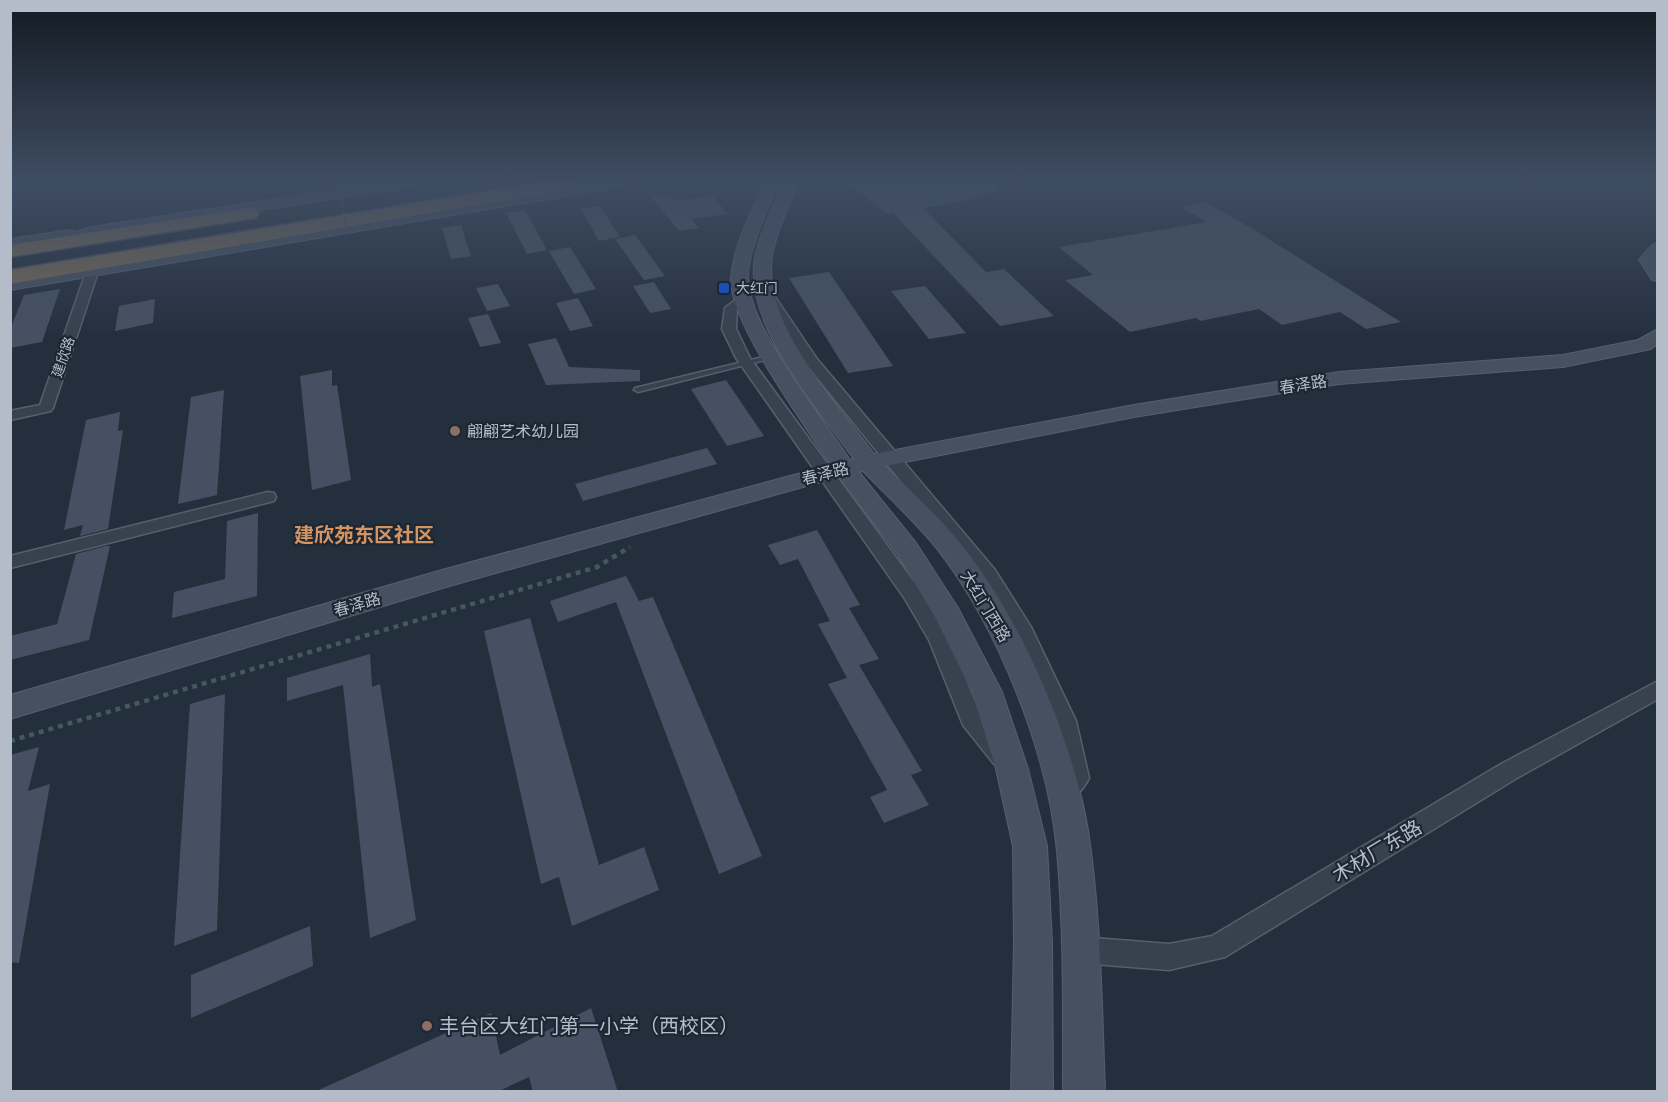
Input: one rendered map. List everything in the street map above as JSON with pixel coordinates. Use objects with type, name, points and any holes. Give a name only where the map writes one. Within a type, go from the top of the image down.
[{"type":"highway","points":[[10,251],[117,234]]},
{"type":"highway","points":[[10,277],[264,234]]},
{"type":"street","points":[[10,244],[75,234]]},
{"type":"street","points":[[48,245],[83,234]]},
{"type":"street","points":[[10,285],[315,234]]},
{"type":"street","name":"大红门西路","points":[[751,234],[744,252],[740,280],[743,298],[758,335],[771,357],[861,470],[946,543],[991,595],[1028,684],[1058,771],[1074,849],[1081,950],[1084,1092]]},
{"type":"street","name":"大红门西路","points":[[770,234],[764,253],[762,280],[774,326],[948,615],[987,692],[1012,769],[1030,846],[1034,943],[1032,1092]]},
{"type":"street","points":[[1658,248],[1647,260],[1658,276]]},
{"type":"street","name":"建欣路","points":[[10,416],[46,408],[92,272]]},
{"type":"street","points":[[743,298],[731,308],[729,329],[747,364],[861,470]]},
{"type":"street","name":"春泽路","points":[[10,707],[442,579],[861,470],[1134,411],[1339,378],[1563,361],[1644,345],[1658,335]]},
{"type":"street","name":"春泽路","points":[[10,725],[643,539],[861,470],[1346,384],[1576,369],[1658,352]]},
{"type":"street","points":[[10,562],[268,497]]},
{"type":"street","name":"木材厂东路","points":[[1081,950],[1169,957],[1216,948],[1509,771],[1658,689]]},
{"type":"lane","points":[[638,390],[771,357]]},
{"type":"path","points":[[10,741],[597,567],[643,539]]},
{"type":"building","points":[[444,234],[464,234],[471,256],[451,259]]},
{"type":"building","points":[[517,234],[538,234],[547,250],[527,254]]},
{"type":"building","points":[[595,234],[618,234],[620,237],[599,241]]},
{"type":"building","points":[[913,234],[949,234],[986,272],[1004,269],[1054,316],[1000,326]]},
{"type":"building","points":[[1133,234],[1262,234],[1401,322],[1366,329],[1340,312],[1282,325],[1259,309],[1200,321],[1196,318],[1130,332],[1065,280],[1093,275],[1059,247]]},
{"type":"building","points":[[635,235],[665,276],[644,280],[615,239]]},
{"type":"building","points":[[570,247],[596,289],[574,294],[549,251]]},
{"type":"building","points":[[829,272],[893,366],[848,373],[789,278]]},
{"type":"building","points":[[654,282],[671,309],[650,313],[633,286]]},
{"type":"building","points":[[498,284],[510,306],[487,311],[476,288]]},
{"type":"building","points":[[925,286],[966,333],[929,339],[891,291]]},
{"type":"building","points":[[60,289],[42,342],[10,348],[10,330],[24,295]]},
{"type":"building","points":[[578,298],[593,326],[570,331],[556,303]]},
{"type":"building","points":[[155,299],[153,323],[115,331],[119,306]]},
{"type":"building","points":[[488,314],[501,343],[480,347],[468,318]]},
{"type":"building","points":[[556,338],[569,367],[640,370],[640,381],[546,385],[528,344]]},
{"type":"building","points":[[332,370],[332,386],[337,385],[351,480],[312,490],[300,376]]},
{"type":"building","points":[[726,380],[764,436],[727,446],[691,389]]},
{"type":"building","points":[[224,390],[217,495],[178,504],[191,397]]},
{"type":"building","points":[[120,412],[118,431],[123,430],[108,529],[80,536],[83,525],[64,530],[86,420]]},
{"type":"building","points":[[707,448],[717,464],[583,501],[575,484]]},
{"type":"building","points":[[258,513],[257,596],[172,618],[174,592],[225,579],[227,521]]},
{"type":"building","points":[[817,530],[860,605],[849,608],[879,659],[859,665],[922,771],[911,775],[929,805],[884,823],[870,797],[887,790],[828,684],[847,678],[818,624],[830,621],[798,559],[780,565],[768,545]]},
{"type":"building","points":[[110,546],[89,640],[10,660],[10,636],[57,624],[76,554]]},
{"type":"building","points":[[626,576],[639,601],[653,597],[762,856],[719,874],[616,602],[558,622],[550,601]]},
{"type":"building","points":[[530,618],[599,865],[644,847],[659,890],[572,926],[559,877],[541,884],[484,631]]},
{"type":"building","points":[[370,654],[372,687],[380,684],[416,920],[370,938],[343,685],[287,701],[287,678]]},
{"type":"building","points":[[225,694],[217,930],[174,946],[190,704]]},
{"type":"building","points":[[39,747],[28,791],[50,784],[19,963],[10,962],[10,755]]},
{"type":"building","points":[[310,926],[313,966],[191,1018],[191,975]]},
{"type":"building","points":[[591,1008],[618,1092],[533,1092],[529,1077],[497,1092],[314,1092],[491,1013],[500,1055]]},
{"type":"place","name":"大红门","points":[[724,288]]},
{"type":"place","name":"翩翩艺术幼儿园","points":[[455,431]]},
{"type":"place","name":"丰台区大红门第一小学（西校区）","points":[[427,1026]]},
{"type":"district","name":"建欣苑东区社区","points":[[364,535]]}]
